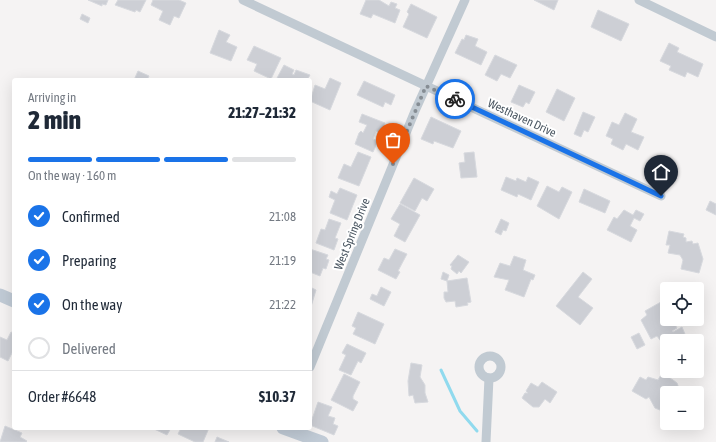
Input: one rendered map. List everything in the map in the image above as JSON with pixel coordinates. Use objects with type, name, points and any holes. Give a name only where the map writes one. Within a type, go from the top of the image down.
[{"type":"street","name":"Westhaven Drive","points":[[243,0],[661,196]]},
{"type":"street","name":"West Spring Drive","points":[[312,363],[426,86],[465,0]]},
{"type":"street","points":[[639,0],[716,37]]},
{"type":"street","points":[[0,295],[12,300]]},
{"type":"street","points":[[486,442],[489,378]]},
{"type":"street","points":[[290,430],[322,442]]},
{"type":"building","points":[[88,0],[108,0],[106,5],[102,4],[102,6]]},
{"type":"building","points":[[118,0],[146,0],[140,12],[136,10],[135,12],[115,5]]},
{"type":"building","points":[[153,0],[179,0],[186,3],[179,18],[174,16],[170,25],[159,20],[163,11],[151,5]]},
{"type":"building","points":[[366,0],[379,0],[389,6],[391,2],[397,4],[395,8],[400,10],[395,23],[373,14],[371,18],[360,14]]},
{"type":"building","points":[[534,0],[558,0],[554,10]]},
{"type":"building","points":[[411,4],[437,17],[427,38],[403,27],[409,14],[407,12]]},
{"type":"building","points":[[598,10],[629,24],[621,41],[591,27]]},
{"type":"building","points":[[82,14],[90,18],[88,23],[80,19]]},
{"type":"building","points":[[219,30],[230,35],[226,42],[237,47],[231,61],[210,53]]},
{"type":"building","points":[[466,35],[478,39],[475,46],[487,52],[481,65],[455,53],[462,39],[464,40]]},
{"type":"building","points":[[669,43],[679,48],[677,52],[703,64],[698,77],[687,72],[685,77],[669,70],[671,66],[660,61]]},
{"type":"building","points":[[254,46],[281,58],[271,78],[254,71],[257,64],[247,60]]},
{"type":"building","points":[[495,55],[517,65],[510,78],[501,74],[497,81],[485,75]]},
{"type":"building","points":[[284,65],[294,70],[292,74],[294,75],[296,70],[310,75],[308,78],[277,78]]},
{"type":"building","points":[[138,71],[149,76],[148,78],[135,78]]},
{"type":"building","points":[[330,78],[341,83],[330,110],[312,102],[312,95],[315,85],[325,89]]},
{"type":"building","points":[[364,81],[395,95],[391,105],[385,102],[383,107],[357,95]]},
{"type":"building","points":[[519,85],[535,92],[529,104],[526,102],[523,107],[511,102]]},
{"type":"building","points":[[557,89],[575,98],[564,121],[546,112]]},
{"type":"building","points":[[583,112],[595,117],[588,132],[584,130],[581,137],[574,134]]},
{"type":"building","points":[[625,113],[637,119],[631,132],[644,137],[638,150],[626,144],[623,150],[611,144],[613,139],[606,136],[612,122],[619,125]]},
{"type":"building","points":[[362,114],[385,123],[380,133],[376,131],[373,139],[378,141],[373,152],[355,144],[359,133],[361,131],[363,133],[367,125],[359,122]]},
{"type":"building","points":[[431,117],[461,131],[453,148],[434,141],[433,144],[421,139]]},
{"type":"building","points":[[358,152],[371,157],[359,186],[338,178],[344,164],[351,167]]},
{"type":"building","points":[[474,152],[477,177],[461,178],[459,163],[465,162],[464,153]]},
{"type":"building","points":[[506,177],[516,181],[517,178],[526,182],[528,177],[539,182],[531,200],[518,194],[517,197],[501,190]]},
{"type":"building","points":[[414,178],[434,189],[427,201],[422,198],[415,211],[400,203]]},
{"type":"building","points":[[547,186],[559,192],[562,187],[572,192],[559,219],[537,206]]},
{"type":"building","points":[[340,188],[357,195],[347,220],[330,213],[335,200],[329,197],[331,191],[337,194]]},
{"type":"building","points":[[584,189],[610,201],[605,213],[579,202]]},
{"type":"building","points":[[710,201],[716,204],[716,215],[706,210]]},
{"type":"building","points":[[400,204],[420,215],[405,242],[394,236],[400,224],[391,219]]},
{"type":"building","points":[[624,210],[633,215],[636,210],[644,214],[640,221],[634,218],[630,226],[637,230],[631,242],[607,230],[614,217],[617,219]]},
{"type":"building","points":[[329,219],[341,223],[335,238],[338,239],[334,250],[316,243],[321,229],[325,230]]},
{"type":"building","points":[[501,219],[509,223],[506,231],[503,230],[501,235],[495,232]]},
{"type":"building","points":[[669,231],[684,234],[683,237],[686,238],[686,242],[692,241],[693,244],[698,243],[703,259],[699,273],[681,269],[683,260],[680,255],[668,253],[670,245],[666,245]]},
{"type":"building","points":[[395,249],[407,254],[398,271],[400,272],[396,279],[378,270],[384,258],[389,260]]},
{"type":"building","points":[[312,250],[328,255],[326,259],[329,260],[326,269],[323,268],[320,276],[312,273]]},
{"type":"building","points":[[458,255],[469,262],[461,273],[459,271],[457,274],[451,269],[452,266],[450,265]]},
{"type":"building","points":[[514,256],[526,260],[523,270],[535,275],[533,280],[531,279],[524,297],[505,290],[509,280],[494,277],[500,263],[510,266]]},
{"type":"building","points":[[443,272],[449,275],[447,281],[441,279]]},
{"type":"building","points":[[583,272],[592,279],[578,297],[593,308],[580,325],[556,306]]},
{"type":"building","points":[[467,278],[471,302],[467,303],[468,305],[456,307],[455,301],[446,302],[444,292],[448,292],[447,281]]},
{"type":"building","points":[[381,287],[391,292],[384,306],[370,299],[372,294],[377,296]]},
{"type":"building","points":[[312,288],[316,290],[312,303]]},
{"type":"building","points":[[660,303],[660,326],[676,326],[677,328],[672,331],[673,332],[682,327],[685,334],[660,334],[660,340],[657,336],[651,339],[641,320],[647,315],[645,311]]},
{"type":"building","points":[[358,312],[384,324],[375,344],[353,334],[356,328],[352,326]]},
{"type":"building","points":[[12,332],[12,353],[8,361],[0,357],[0,337],[7,340]]},
{"type":"building","points":[[639,333],[645,345],[637,349],[631,337]]},
{"type":"building","points":[[347,344],[366,353],[361,363],[358,361],[351,375],[339,370],[346,355],[342,353]]},
{"type":"building","points":[[411,363],[422,365],[420,377],[425,385],[425,393],[428,402],[415,403],[413,395],[409,396],[408,381]]},
{"type":"building","points":[[344,374],[360,382],[353,396],[353,399],[358,402],[353,411],[331,400]]},
{"type":"building","points":[[660,376],[660,378],[670,378],[677,383],[678,386],[660,386],[660,410],[655,408],[649,397],[646,399],[632,391],[640,377],[646,380],[648,377],[658,380]]},
{"type":"building","points":[[542,382],[557,392],[550,403],[545,399],[539,407],[533,407],[522,398],[525,393],[528,393],[526,391],[531,383],[538,387]]},
{"type":"building","points":[[318,402],[332,407],[328,416],[335,418],[333,424],[338,426],[334,435],[312,426],[312,419]]},
{"type":"building","points":[[5,426],[22,433],[20,437],[27,441],[26,442],[0,442]]},
{"type":"building","points":[[156,430],[170,430],[167,435]]},
{"type":"building","points":[[180,430],[208,430],[203,442],[195,442],[178,434]]},
{"type":"building","points":[[217,437],[229,442],[215,442]]},
{"type":"waterway","points":[[441,370],[460,411],[477,431]]},
{"type":"way so far","points":[[393,164],[426,86],[455,99]]},
{"type":"route","points":[[455,99],[661,196]]}]
